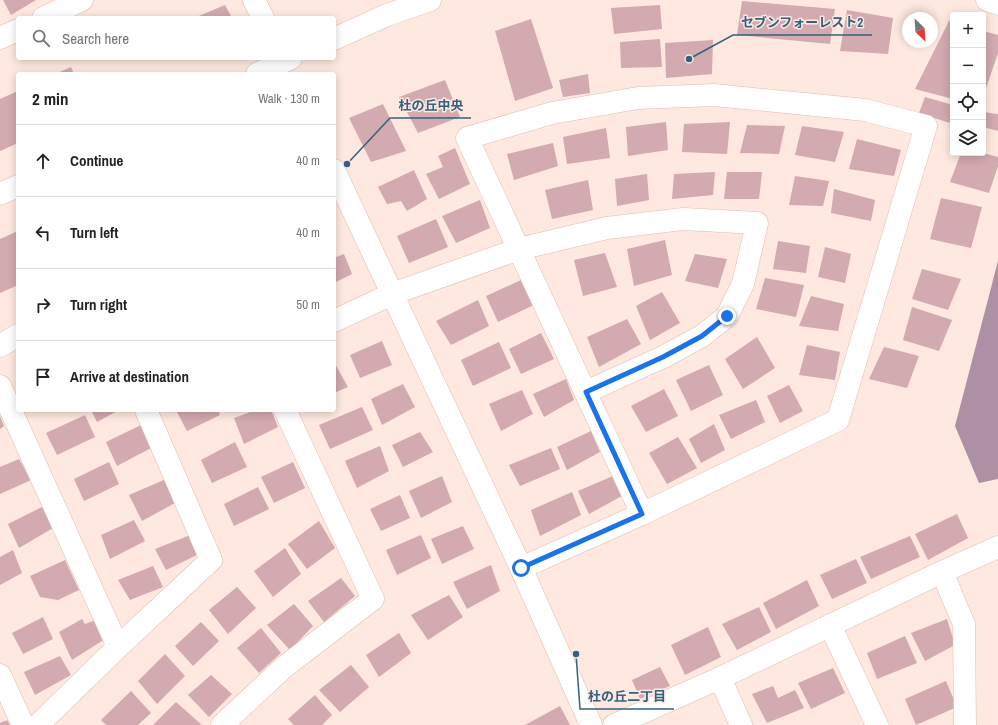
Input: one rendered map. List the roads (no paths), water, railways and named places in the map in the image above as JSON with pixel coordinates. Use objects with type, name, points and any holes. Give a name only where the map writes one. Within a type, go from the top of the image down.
[{"type":"street","points":[[48,16],[82,0]]},
{"type":"street","points":[[254,0],[262,16]]},
{"type":"street","points":[[336,38],[387,15],[430,0]]},
{"type":"street","points":[[987,0],[998,4]]},
{"type":"street","points":[[0,38],[16,31]]},
{"type":"street","points":[[262,72],[287,63]]},
{"type":"street","points":[[521,568],[642,514],[838,420],[926,126],[865,110],[714,95],[638,98],[552,113],[467,138],[642,514]]},
{"type":"street","points":[[336,174],[521,568],[591,725]]},
{"type":"street","points":[[0,194],[16,187]]},
{"type":"street","points":[[336,320],[392,294],[519,249],[607,228],[683,219],[757,223],[743,284],[727,316],[702,336],[663,357],[586,392]]},
{"type":"street","points":[[0,346],[16,336]]},
{"type":"street","points":[[0,386],[118,647]]},
{"type":"street","points":[[38,725],[118,647],[211,560],[147,412]]},
{"type":"street","points":[[222,725],[283,668],[373,599],[287,412]]},
{"type":"street","points":[[614,725],[720,678],[942,572],[998,547]]},
{"type":"street","points":[[942,572],[964,624],[966,725]]},
{"type":"street","points":[[830,625],[877,725]]},
{"type":"street","points":[[0,675],[23,725]]},
{"type":"street","points":[[720,678],[741,725]]},
{"type":"place","name":"セブンフォーレスト2","points":[[689,59]]},
{"type":"place","name":"杜の丘中央","points":[[347,164]]},
{"type":"place","name":"杜の丘二丁目","points":[[576,654]]}]
